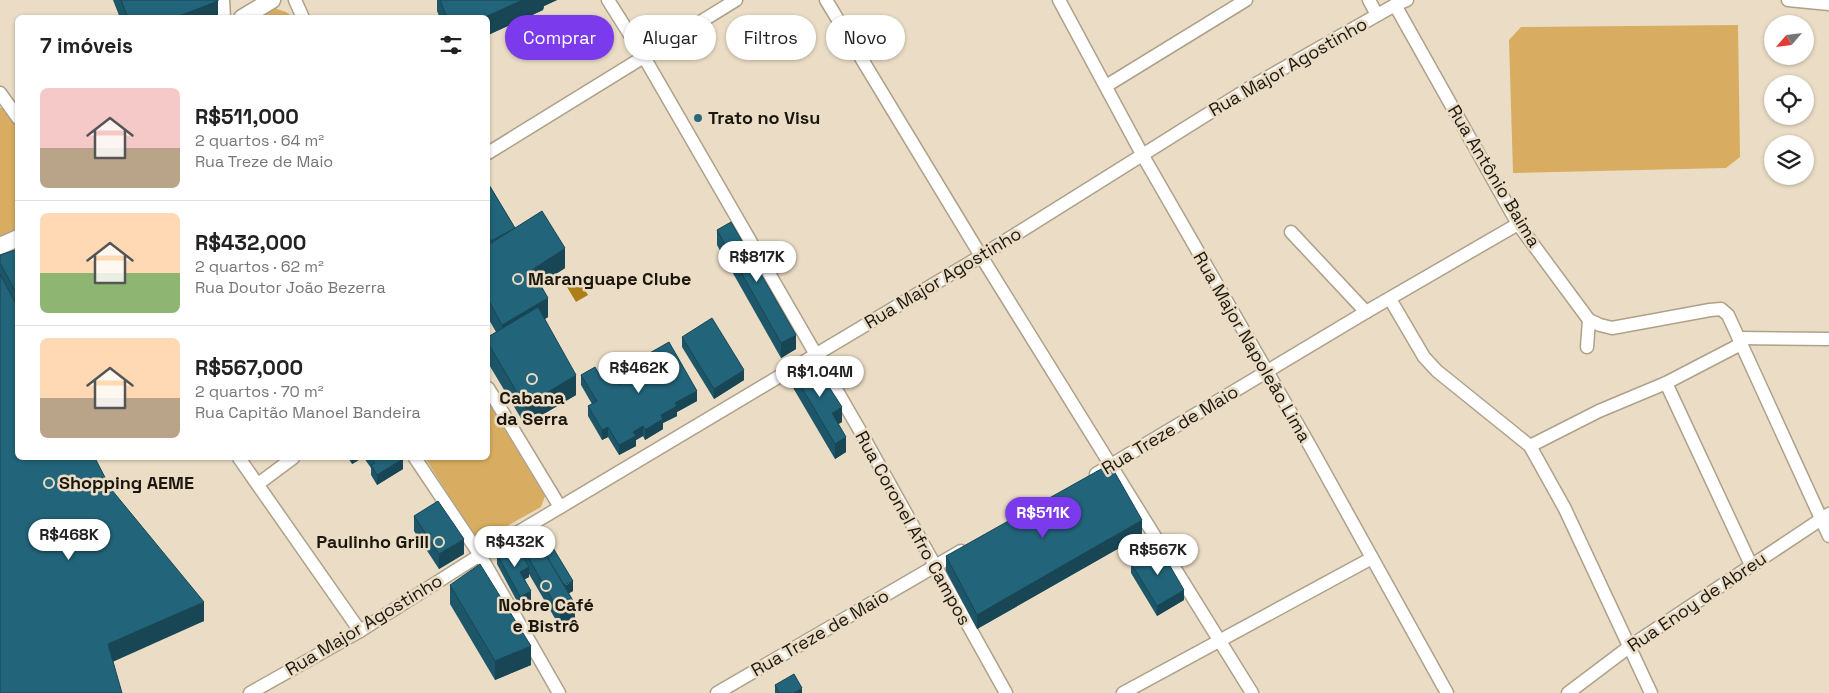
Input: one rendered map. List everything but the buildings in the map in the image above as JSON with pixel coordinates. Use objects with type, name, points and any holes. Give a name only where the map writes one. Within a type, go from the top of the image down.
[{"type":"street","points":[[221,0],[222,15]]},
{"type":"street","points":[[246,15],[272,0]]},
{"type":"street","points":[[295,0],[301,15]]},
{"type":"street","name":"Rua Coronel Afro Campos","points":[[608,0],[624,25]]},
{"type":"street","points":[[712,15],[736,0]]},
{"type":"street","points":[[826,0],[981,256],[1252,693]]},
{"type":"street","name":"Rua Major Napoleão Lima","points":[[1059,0],[1143,156],[1448,693]]},
{"type":"street","points":[[1106,86],[1246,0]]},
{"type":"street","points":[[1369,0],[1377,15]]},
{"type":"street","name":"Rua Major Agostinho","points":[[250,693],[360,631],[480,555],[981,256],[1254,85],[1407,0]]},
{"type":"street","points":[[1788,0],[1829,4]]},
{"type":"street","name":"Rua Antônio Baima","points":[[1395,5],[1518,224],[1589,320]]},
{"type":"street","points":[[490,152],[639,60]]},
{"type":"street","name":"Rua Coronel Afro Campos","points":[[646,60],[859,429],[1006,693]]},
{"type":"street","points":[[0,93],[8,105]]},
{"type":"street","name":"Rua Treze de Maio","points":[[1086,480],[1366,312],[1518,224]]},
{"type":"street","points":[[1291,232],[1366,312]]},
{"type":"street","points":[[0,246],[15,239]]},
{"type":"street","points":[[1390,299],[1424,357],[1437,371],[1530,446],[1565,509],[1650,693]]},
{"type":"street","points":[[1587,346],[1589,320],[1600,326],[1612,328],[1722,309],[1728,315],[1825,517],[1829,536]]},
{"type":"street","points":[[1530,446],[1599,411],[1666,383],[1740,341],[1829,339]]},
{"type":"street","points":[[1666,383],[1751,565]]},
{"type":"street","points":[[490,391],[560,507]]},
{"type":"street","points":[[240,460],[360,631]]},
{"type":"street","points":[[258,484],[290,460]]},
{"type":"street","points":[[416,460],[480,555],[559,693]]},
{"type":"street","name":"Rua Enoy de Abreu","points":[[1568,693],[1629,648],[1825,517]]},
{"type":"street","name":"Rua Treze de Maio","points":[[717,693],[969,546]]},
{"type":"street","points":[[1123,693],[1372,558]]},
{"type":"shaded area","points":[[274,8],[290,15],[258,15]]},
{"type":"shaded area","points":[[1738,25],[1740,157],[1726,168],[1513,173],[1509,40],[1521,27]]},
{"type":"shaded area","points":[[8,105],[15,114],[15,239],[0,246],[0,108]]},
{"type":"shaded area","points":[[576,275],[588,295],[576,302],[564,282]]},
{"type":"shaded area","points":[[490,405],[545,496],[541,507],[486,538],[476,538],[426,460],[490,460]]},
{"type":"place","name":"Trato no Visu","points":[[698,118]]},
{"type":"place","name":"Maranguape Clube","points":[[518,279]]},
{"type":"place","name":"Cabana da Serra","points":[[532,379]]},
{"type":"place","name":"Shopping AEME","points":[[49,483]]},
{"type":"place","name":"Paulinho Grill","points":[[439,542]]},
{"type":"place","name":"Nobre Café e Bistrô","points":[[546,586]]}]
